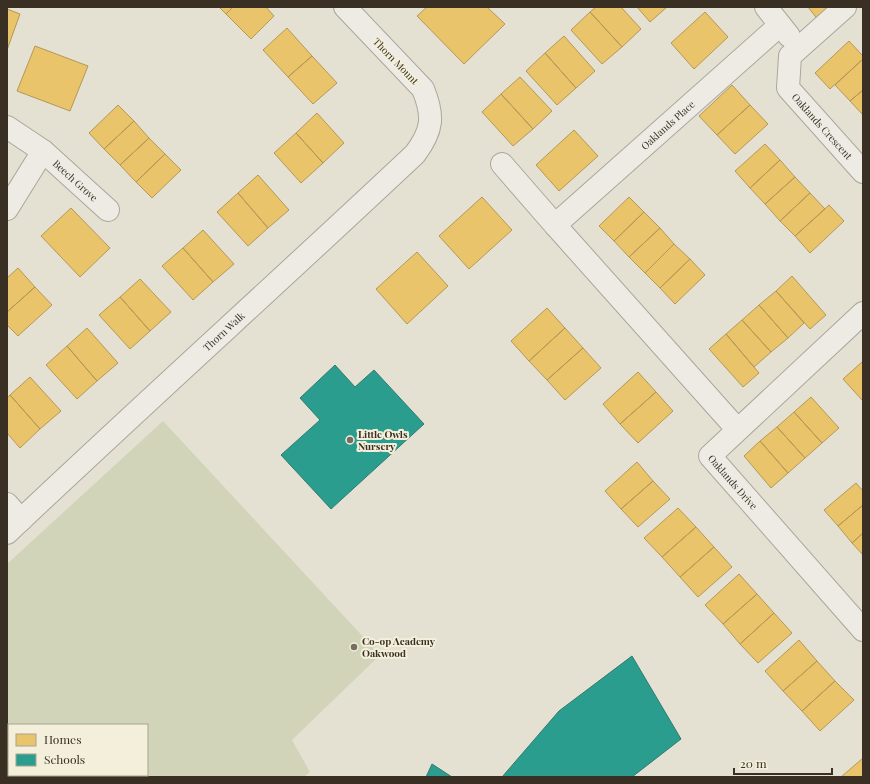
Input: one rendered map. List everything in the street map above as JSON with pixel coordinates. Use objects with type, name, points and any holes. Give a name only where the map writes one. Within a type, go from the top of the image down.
[{"type":"street","name":"Thorn Mount","points":[[345,7],[423,89],[430,105],[431,123]]},
{"type":"street","points":[[766,7],[799,47]]},
{"type":"street","name":"Oaklands Crescent","points":[[845,7],[790,56],[788,88],[863,172]]},
{"type":"street","name":"Oaklands Place","points":[[555,225],[780,25]]},
{"type":"street","name":"Thorn Walk","points":[[12,519],[415,154],[426,140],[431,123]]},
{"type":"street","name":"Beech Grove","points":[[7,127],[43,151],[108,210]]},
{"type":"street","name":"Beech Grove","points":[[7,209],[43,151]]},
{"type":"street","points":[[502,164],[738,429]]},
{"type":"street","name":"Oaklands Drive","points":[[863,313],[710,456],[863,630]]},
{"type":"green space","points":[[163,421],[380,655],[292,740],[310,772],[304,777],[7,777],[7,564]]},
{"type":"building: Homes","points":[[219,7],[233,7],[226,14]]},
{"type":"building: Homes","points":[[233,7],[266,7],[274,16],[251,39],[226,14]]},
{"type":"building: Homes","points":[[427,7],[487,7],[505,24],[464,64],[417,16]]},
{"type":"building: Homes","points":[[596,7],[621,7],[641,29],[622,47],[590,12]]},
{"type":"building: Homes","points":[[637,7],[667,7],[650,22]]},
{"type":"building: Homes","points":[[808,7],[835,7],[819,21]]},
{"type":"building: Homes","points":[[7,9],[20,14],[7,50]]},
{"type":"building: Homes","points":[[590,12],[622,47],[602,64],[571,30]]},
{"type":"building: Homes","points":[[705,12],[728,37],[694,69],[671,43]]},
{"type":"building: Homes","points":[[287,28],[312,56],[288,77],[263,50]]},
{"type":"building: Homes","points":[[564,36],[595,71],[576,88],[545,53]]},
{"type":"building: Homes","points":[[849,41],[863,56],[863,59],[830,89],[815,73]]},
{"type":"building: Homes","points":[[35,46],[88,66],[70,111],[17,91]]},
{"type":"building: Homes","points":[[545,53],[576,88],[557,105],[526,71]]},
{"type":"building: Homes","points":[[312,56],[337,83],[313,104],[288,77]]},
{"type":"building: Homes","points":[[863,59],[863,90],[850,101],[835,85]]},
{"type":"building: Homes","points":[[520,77],[552,111],[533,129],[501,94]]},
{"type":"building: Homes","points":[[732,85],[750,105],[717,135],[699,116]]},
{"type":"building: Homes","points":[[863,90],[863,115],[850,101]]},
{"type":"building: Homes","points":[[501,94],[533,129],[513,146],[482,112]]},
{"type":"building: Homes","points":[[118,105],[134,121],[104,149],[89,133]]},
{"type":"building: Homes","points":[[750,105],[768,124],[735,154],[717,135]]},
{"type":"building: Homes","points":[[317,113],[344,143],[323,163],[296,133]]},
{"type":"building: Homes","points":[[134,121],[149,138],[120,165],[104,149]]},
{"type":"building: Homes","points":[[574,130],[598,156],[559,191],[536,165]]},
{"type":"building: Homes","points":[[296,133],[323,163],[301,183],[274,153]]},
{"type":"building: Homes","points":[[149,138],[165,154],[136,182],[120,165]]},
{"type":"building: Homes","points":[[765,144],[780,160],[750,188],[735,171]]},
{"type":"building: Homes","points":[[165,154],[181,170],[152,198],[136,182]]},
{"type":"building: Homes","points":[[780,160],[795,177],[765,204],[750,188]]},
{"type":"building: Homes","points":[[258,175],[289,210],[268,228],[238,193]]},
{"type":"building: Homes","points":[[795,177],[810,193],[780,221],[765,204]]},
{"type":"building: Homes","points":[[238,193],[268,228],[248,246],[217,212]]},
{"type":"building: Homes","points":[[810,193],[825,209],[795,236],[780,221]]},
{"type":"building: Homes","points":[[482,197],[512,230],[469,269],[439,236]]},
{"type":"building: Homes","points":[[629,197],[644,212],[614,241],[599,226]]},
{"type":"building: Homes","points":[[829,205],[844,221],[810,253],[795,236]]},
{"type":"building: Homes","points":[[71,208],[110,248],[80,277],[41,236]]},
{"type":"building: Homes","points":[[644,212],[660,228],[629,257],[614,241]]},
{"type":"building: Homes","points":[[660,228],[674,244],[645,273],[629,257]]},
{"type":"building: Homes","points":[[203,230],[234,264],[213,282],[183,248]]},
{"type":"building: Homes","points":[[674,244],[690,259],[660,288],[645,273]]},
{"type":"building: Homes","points":[[183,248],[213,282],[193,300],[162,266]]},
{"type":"building: Homes","points":[[417,252],[448,286],[407,324],[376,289]]},
{"type":"building: Homes","points":[[690,259],[705,275],[675,304],[660,288]]},
{"type":"building: Homes","points":[[18,268],[35,287],[7,312],[7,278]]},
{"type":"building: Homes","points":[[792,276],[826,315],[810,329],[776,291]]},
{"type":"building: Homes","points":[[140,279],[171,312],[150,331],[120,297]]},
{"type":"building: Homes","points":[[35,287],[52,305],[18,336],[7,325],[7,312]]},
{"type":"building: Homes","points":[[776,291],[804,323],[788,338],[759,305]]},
{"type":"building: Homes","points":[[120,297],[150,331],[130,349],[99,315]]},
{"type":"building: Homes","points":[[759,305],[788,338],[771,352],[742,320]]},
{"type":"building: Homes","points":[[547,308],[565,328],[529,361],[511,341]]},
{"type":"building: Homes","points":[[742,320],[771,352],[754,367],[726,334]]},
{"type":"building: Homes","points":[[87,328],[118,363],[97,381],[67,346]]},
{"type":"building: Homes","points":[[565,328],[583,348],[547,380],[529,361]]},
{"type":"building: Homes","points":[[726,334],[759,373],[743,387],[709,349]]},
{"type":"building: Homes","points":[[67,346],[97,381],[77,399],[46,365]]},
{"type":"building: Homes","points":[[583,348],[601,368],[565,400],[547,380]]},
{"type":"building: Homes","points":[[862,362],[863,364],[863,401],[843,379]]},
{"type":"building: Homes","points":[[638,372],[656,392],[620,424],[603,404]]},
{"type":"building: Homes","points":[[30,377],[61,411],[40,429],[10,395]]},
{"type":"building: Homes","points":[[656,392],[673,411],[638,443],[620,424]]},
{"type":"building: Homes","points":[[10,395],[40,429],[20,448],[7,433],[7,398]]},
{"type":"building: Homes","points":[[811,397],[839,428],[822,443],[794,412]]},
{"type":"building: Homes","points":[[794,412],[822,443],[805,458],[777,427]]},
{"type":"building: Homes","points":[[777,427],[805,458],[788,473],[760,441]]},
{"type":"building: Homes","points":[[760,441],[788,473],[771,488],[744,456]]},
{"type":"building: Homes","points":[[637,462],[653,481],[621,509],[605,491]]},
{"type":"building: Homes","points":[[653,481],[670,499],[638,527],[621,509]]},
{"type":"building: Homes","points":[[856,483],[863,491],[863,505],[838,526],[824,510]]},
{"type":"building: Homes","points":[[863,505],[863,533],[852,543],[838,526]]},
{"type":"building: Homes","points":[[678,508],[696,527],[662,557],[644,538]]},
{"type":"building: Homes","points":[[696,527],[714,547],[680,577],[662,557]]},
{"type":"building: Homes","points":[[863,533],[863,555],[852,543]]},
{"type":"building: Homes","points":[[714,547],[732,567],[698,597],[680,577]]},
{"type":"building: Homes","points":[[739,574],[757,594],[723,624],[705,605]]},
{"type":"building: Homes","points":[[757,594],[774,613],[740,644],[723,624]]},
{"type":"building: Homes","points":[[774,613],[792,633],[758,663],[740,644]]},
{"type":"building: Homes","points":[[799,640],[817,661],[783,691],[765,671]]},
{"type":"building: Homes","points":[[817,661],[835,681],[802,711],[783,691]]},
{"type":"building: Homes","points":[[835,681],[854,700],[820,731],[802,711]]},
{"type":"building: Homes","points":[[863,758],[863,777],[841,777]]},
{"type":"building: Schools","points":[[335,365],[355,387],[374,370],[424,424],[331,509],[281,455],[320,420],[300,398]]},
{"type":"building: Schools","points":[[632,656],[681,739],[632,777],[502,777],[559,711]]},
{"type":"building: Schools","points":[[432,764],[452,777],[426,777]]},
{"type":"place","name":"Little Owls Nursery","points":[[350,440]]},
{"type":"place","name":"Co-op Academy Oakwood","points":[[354,647]]}]
